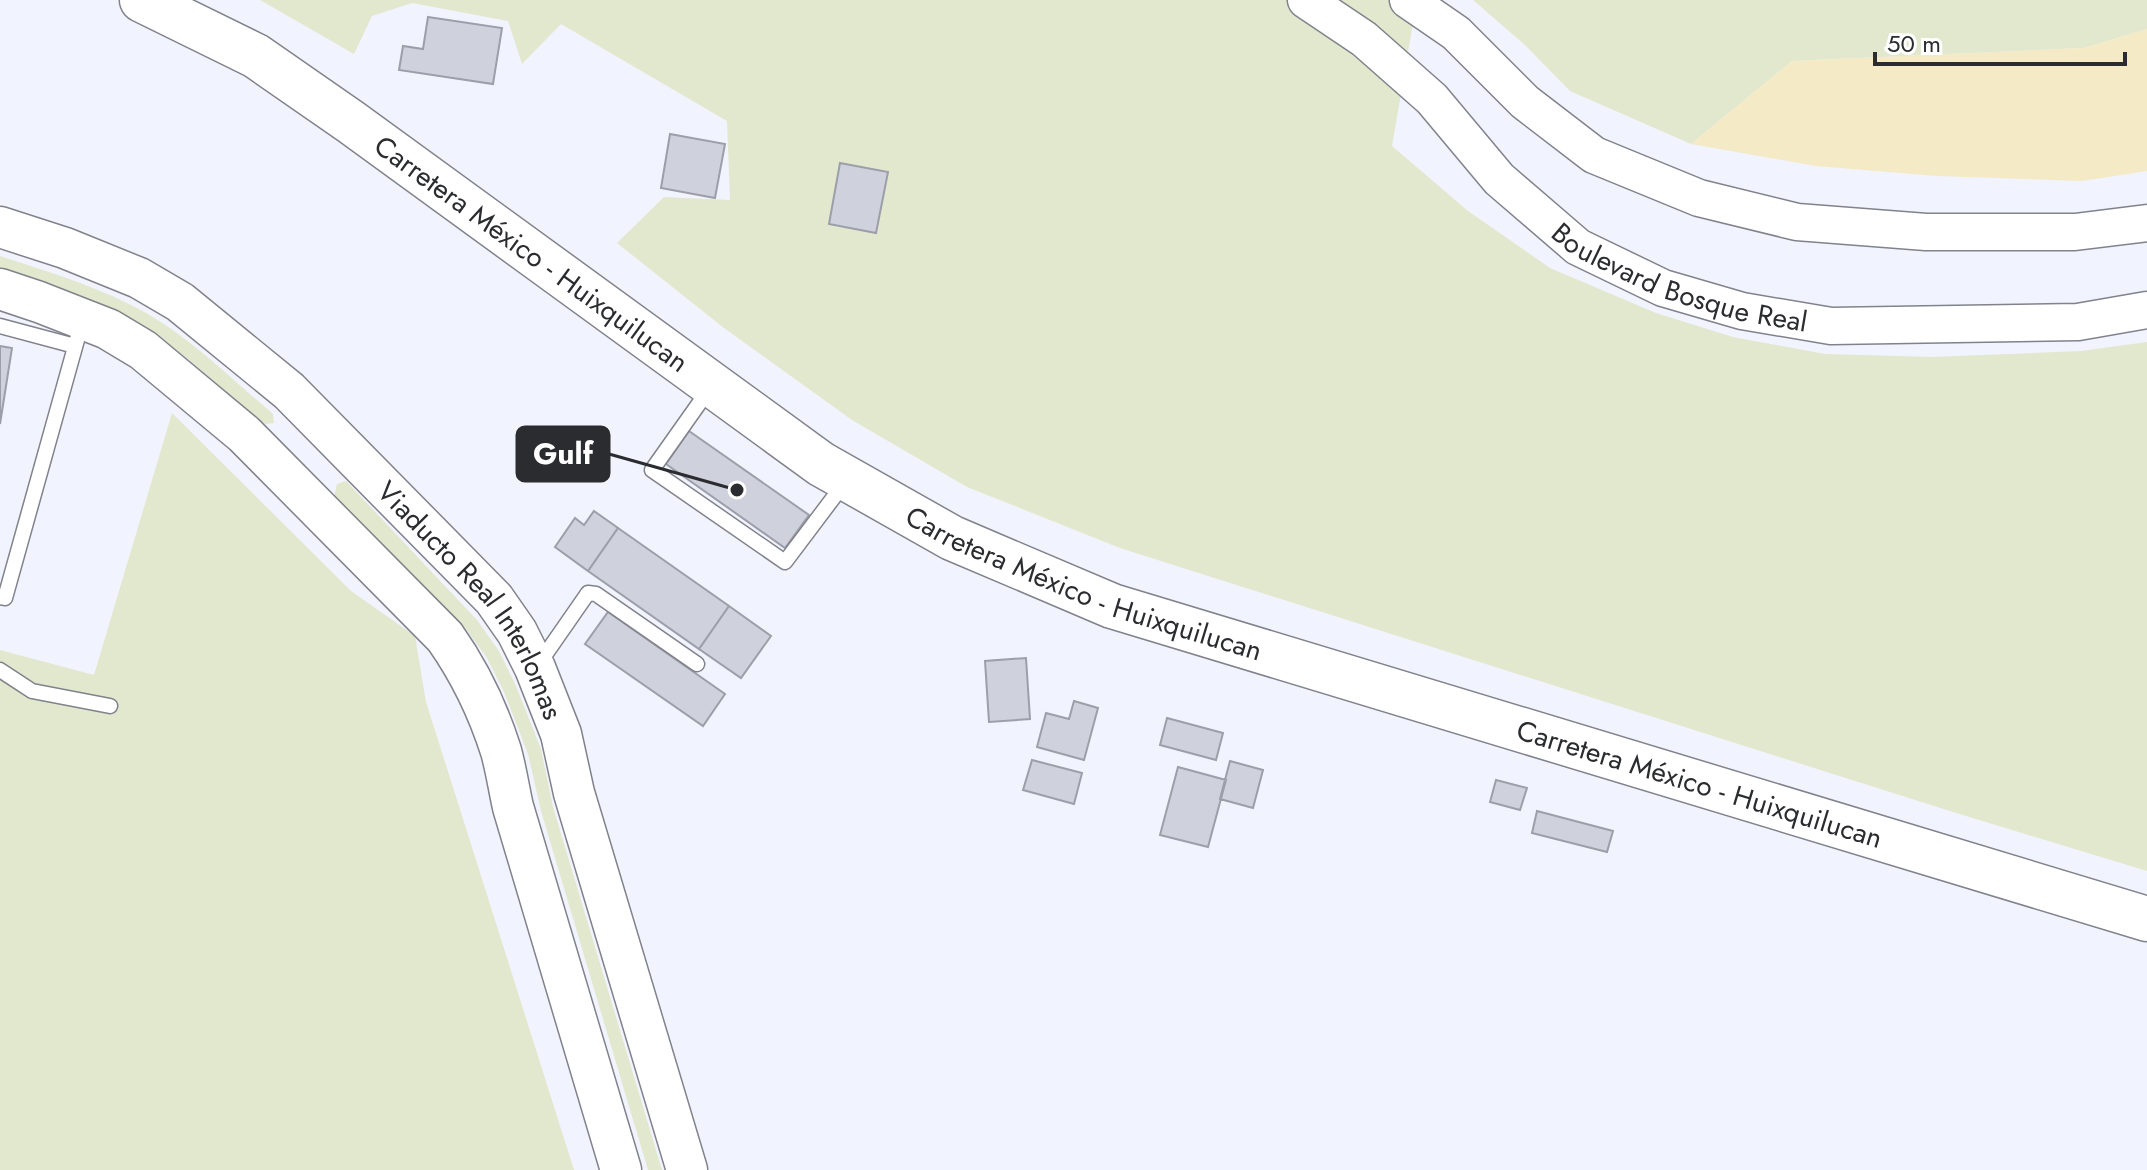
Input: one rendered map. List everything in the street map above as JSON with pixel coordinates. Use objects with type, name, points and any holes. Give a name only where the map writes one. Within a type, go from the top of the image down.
[{"type":"main road","name":"Carretera México - Huixquilucan","points":[[142,0],[256,56],[821,464],[952,538],[1112,606],[2147,919]]},
{"type":"main road","name":"Viaducto Real Interlomas","points":[[0,227],[65,248],[139,278],[211,325],[289,391],[494,599],[517,632],[535,668],[561,734],[574,793],[687,1170]]},
{"type":"main road","name":"Viaducto Real Interlomas","points":[[0,289],[79,332],[108,329],[143,350],[244,434],[445,637],[463,662],[501,751],[513,807],[621,1170]]},
{"type":"street","name":"Boulevard Bosque Real","points":[[1306,0],[1364,39],[1432,99],[1499,179],[1578,247],[1663,288],[1742,311],[1831,326],[2078,322],[2147,310]]},
{"type":"street","points":[[1408,0],[1456,33],[1525,102],[1594,155],[1699,198],[1797,222],[1926,232],[2075,232],[2147,223]]},
{"type":"lane","points":[[0,326],[79,332],[5,598],[0,597]]},
{"type":"lane","points":[[712,385],[652,470],[785,562],[848,479]]},
{"type":"lane","points":[[535,668],[588,593],[596,594],[697,664]]},
{"type":"lane","points":[[0,670],[32,691],[110,706]]},
{"type":"green space","points":[[260,0],[1417,0],[1392,146],[1468,211],[1550,268],[1656,313],[1733,337],[1825,354],[1932,357],[2081,351],[2147,342],[2147,871],[1120,548],[967,487],[852,420],[724,328],[617,243],[664,197],[730,200],[727,121],[561,24],[522,64],[508,21],[412,3],[372,16],[354,54]]},
{"type":"green space","points":[[1473,0],[2147,0],[2147,29],[2084,48],[1792,61],[1691,144],[1570,91],[1525,45]]},
{"type":"green space","points":[[0,256],[96,289],[167,326],[273,414],[274,423],[264,424],[160,337],[122,315],[0,271]]},
{"type":"green space","points":[[172,413],[351,591],[415,636],[426,702],[574,1170],[0,1170],[0,650],[94,675]]},
{"type":"green space","points":[[346,481],[477,620],[499,651],[516,686],[541,749],[553,807],[662,1170],[648,1170],[541,811],[528,754],[504,692],[487,658],[466,629],[334,496],[337,484]]},
{"type":"sand","points":[[2147,29],[2147,171],[2082,181],[1937,176],[1816,166],[1691,144],[1792,61],[2084,48]]},
{"type":"building","points":[[428,17],[502,28],[493,84],[399,70],[403,46],[423,49]]},
{"type":"building","points":[[670,134],[725,144],[715,198],[661,188]]},
{"type":"building","points":[[840,163],[888,172],[876,233],[829,224]]},
{"type":"building","points":[[0,346],[12,348],[0,424]]},
{"type":"building","points":[[689,431],[809,515],[785,548],[666,464]]},
{"type":"building","points":[[594,511],[618,528],[588,571],[555,547],[575,518],[584,525]]},
{"type":"building","points":[[618,528],[729,606],[699,649],[588,571]]},
{"type":"building","points":[[729,606],[771,636],[741,678],[699,649]]},
{"type":"building","points":[[608,612],[725,694],[703,726],[585,644]]},
{"type":"building","points":[[1026,658],[1030,719],[989,722],[985,661]]},
{"type":"building","points":[[1074,701],[1098,708],[1084,760],[1037,747],[1046,713],[1069,719]]},
{"type":"building","points":[[1167,718],[1223,733],[1216,760],[1160,745]]},
{"type":"building","points":[[1032,760],[1082,773],[1074,804],[1023,790]]},
{"type":"building","points":[[1230,761],[1263,770],[1253,808],[1220,799]]},
{"type":"building","points":[[1178,767],[1226,780],[1208,847],[1160,835]]},
{"type":"building","points":[[1496,780],[1527,788],[1520,810],[1490,802]]},
{"type":"building","points":[[1537,811],[1613,831],[1607,852],[1532,833]]},
{"type":"place","name":"Gulf","points":[[737,490]]}]
